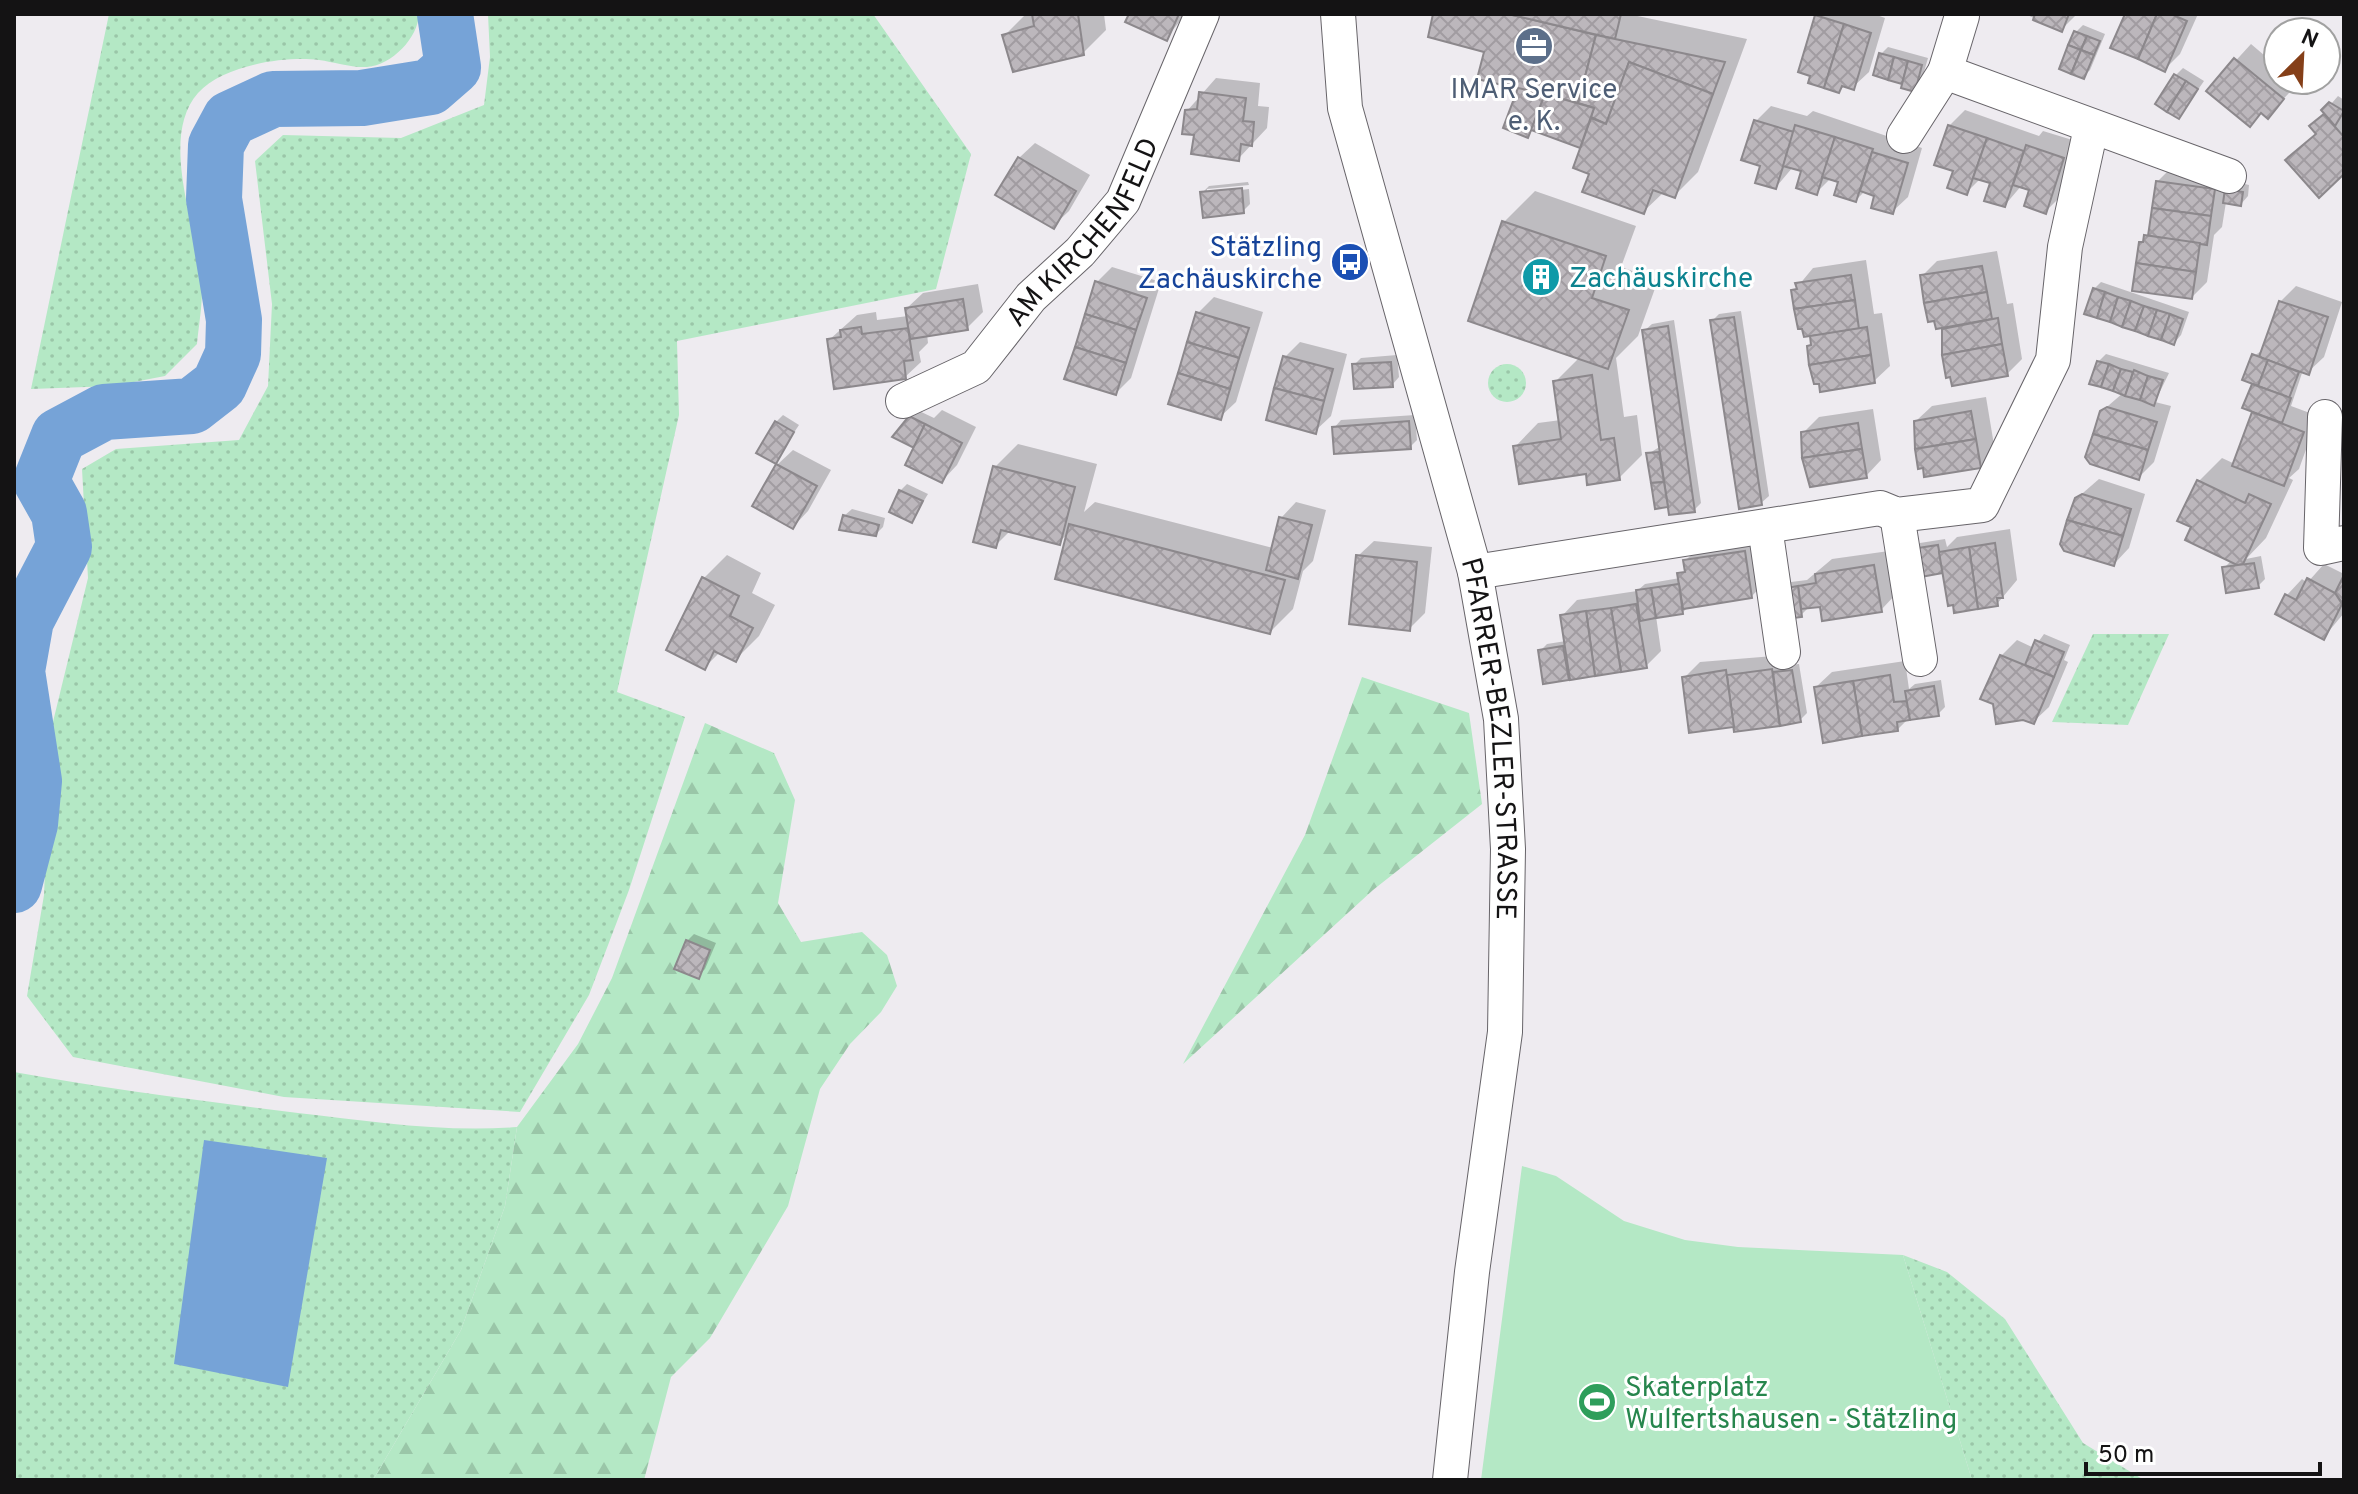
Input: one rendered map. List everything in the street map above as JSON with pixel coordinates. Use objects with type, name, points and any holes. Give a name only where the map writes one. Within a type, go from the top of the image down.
[{"type":"street","name":"AM KIRCHENFELD","points":[[903,401],[976,367],[1031,297],[1080,252],[1123,201],[1202,14]]},
{"type":"street","name":"PFARRER-BEZLER-STRASSE","points":[[1338,14],[1345,108],[1475,572],[1501,719],[1508,849],[1505,1032],[1472,1272],[1450,1480]]},
{"type":"street","points":[[1904,136],[1945,72],[1962,16]]},
{"type":"street","points":[[1945,72],[2229,176]]},
{"type":"street","points":[[1475,572],[1880,508],[1897,515],[1982,505],[2053,360],[2065,247],[2091,128]]},
{"type":"street","points":[[2325,417],[2321,548],[2344,543]]},
{"type":"street","points":[[1897,515],[1920,659]]},
{"type":"street","points":[[1765,527],[1783,652]]},
{"type":"green space","points":[[109,14],[419,14],[409,41],[394,56],[376,65],[355,67],[305,59],[272,61],[223,75],[198,93],[187,111],[181,133],[180,157],[202,285],[197,344],[165,376],[113,386],[31,389]]},
{"type":"green space","points":[[488,14],[873,14],[971,154],[936,289],[677,341],[679,415],[617,692],[685,717],[629,890],[589,995],[520,1112],[284,1097],[73,1057],[27,996],[44,895],[51,730],[88,578],[82,469],[116,449],[239,440],[268,386],[272,304],[255,161],[283,135],[401,138],[484,105],[490,57]]},
{"type":"green space","points":[[1507,364],[1521,369],[1526,383],[1521,397],[1507,402],[1493,397],[1488,383],[1493,369]]},
{"type":"green space","points":[[2093,634],[2169,634],[2128,725],[2052,722]]},
{"type":"green space","points":[[1362,677],[1469,713],[1482,804],[1373,890],[1183,1064],[1305,835]]},
{"type":"green space","points":[[705,723],[774,753],[795,800],[778,903],[801,942],[862,932],[887,955],[897,986],[881,1012],[850,1044],[820,1089],[788,1206],[710,1338],[671,1377],[644,1480],[373,1480],[461,1330],[505,1206],[517,1127],[578,1044],[612,978]]},
{"type":"green space","points":[[14,1072],[380,1123],[462,1128],[517,1127],[505,1206],[461,1330],[373,1480],[14,1480]]},
{"type":"green space","points":[[1522,1166],[1556,1176],[1624,1221],[1685,1240],[1738,1247],[1903,1255],[1972,1480],[1481,1480]]},
{"type":"green space","points":[[1903,1255],[1947,1272],[2005,1319],[2083,1443],[2144,1480],[1972,1480]]},
{"type":"water","points":[[204,1140],[327,1158],[288,1387],[174,1364]]},
{"type":"building","points":[[1032,14],[1078,14],[1084,55],[1013,72],[1002,35],[1034,26]]},
{"type":"building","points":[[1129,14],[1179,14],[1167,41],[1125,22]]},
{"type":"building","points":[[1433,14],[1508,14],[1596,35],[1578,103],[1477,79],[1484,52],[1428,37]]},
{"type":"building","points":[[1508,14],[1621,14],[1615,39]]},
{"type":"building","points":[[2035,14],[2069,14],[2062,32],[2033,20]]},
{"type":"building","points":[[2125,14],[2157,14],[2138,59],[2110,48]]},
{"type":"building","points":[[2157,14],[2171,14],[2187,21],[2165,72],[2138,59]]},
{"type":"building","points":[[1815,15],[1844,24],[1824,88],[1808,83],[1810,76],[1798,72]]},
{"type":"building","points":[[1844,24],[1871,33],[1854,90],[1842,86],[1839,93],[1824,88]]},
{"type":"building","points":[[2074,31],[2087,36],[2081,50],[2068,45]]},
{"type":"building","points":[[1596,35],[1725,62],[1713,94],[1629,62],[1606,124],[1591,117],[1594,108],[1578,103]]},
{"type":"building","points":[[2087,36],[2100,41],[2094,55],[2081,50]]},
{"type":"building","points":[[2068,45],[2081,50],[2071,74],[2059,69]]},
{"type":"building","points":[[2081,50],[2094,55],[2084,79],[2071,74]]},
{"type":"building","points":[[1879,53],[1894,57],[1888,80],[1873,75]]},
{"type":"building","points":[[1894,57],[1908,61],[1902,84],[1888,80]]},
{"type":"building","points":[[2234,58],[2262,81],[2262,96],[2280,96],[2284,99],[2268,119],[2261,113],[2250,127],[2206,91]]},
{"type":"building","points":[[1908,61],[1922,65],[1915,92],[1901,88]]},
{"type":"building","points":[[1629,62],[1713,94],[1675,198],[1653,190],[1644,214],[1582,192],[1589,174],[1573,168],[1591,118],[1606,124]]},
{"type":"building","points":[[2174,74],[2186,81],[2167,112],[2155,104]]},
{"type":"building","points":[[2186,81],[2198,89],[2179,119],[2167,112]]},
{"type":"building","points":[[1518,88],[1545,94],[1528,138],[1503,128]]},
{"type":"building","points":[[1199,92],[1246,98],[1243,121],[1254,122],[1252,146],[1241,144],[1239,161],[1191,154],[1194,135],[1182,134],[1185,110],[1197,109]]},
{"type":"building","points":[[1545,94],[1594,108],[1580,148],[1531,130]]},
{"type":"building","points":[[2329,102],[2344,111],[2335,126],[2321,110]]},
{"type":"building","points":[[2324,114],[2344,137],[2344,174],[2319,198],[2285,160],[2316,134],[2309,126]]},
{"type":"building","points":[[1754,120],[1794,132],[1776,189],[1755,183],[1760,166],[1741,160]]},
{"type":"building","points":[[1795,125],[1835,137],[1817,195],[1796,188],[1801,171],[1783,166]]},
{"type":"building","points":[[1948,125],[1987,138],[1967,195],[1947,188],[1953,171],[1934,165]]},
{"type":"building","points":[[1835,137],[1873,149],[1856,202],[1834,195],[1838,182],[1822,177]]},
{"type":"building","points":[[1987,138],[2024,151],[2005,207],[1984,201],[1990,183],[1973,178]]},
{"type":"building","points":[[2026,145],[2064,158],[2046,214],[2024,206],[2029,190],[2013,185]]},
{"type":"building","points":[[1872,152],[1908,163],[1893,214],[1871,208],[1874,196],[1860,191]]},
{"type":"building","points":[[1018,157],[1076,191],[1054,229],[995,195]]},
{"type":"building","points":[[2156,181],[2215,189],[2211,216],[2152,208]]},
{"type":"building","points":[[1242,188],[1244,213],[1203,218],[1200,192]]},
{"type":"building","points":[[2225,189],[2243,192],[2241,206],[2223,203]]},
{"type":"building","points":[[2152,208],[2211,216],[2207,245],[2148,236]]},
{"type":"building","name":"Zachäuskirche","points":[[1502,221],[1606,256],[1592,298],[1629,310],[1608,369],[1468,321]]},
{"type":"building","points":[[2144,235],[2200,243],[2196,272],[2136,263],[2139,242],[2143,242]]},
{"type":"building","points":[[2136,263],[2196,272],[2192,299],[2132,291]]},
{"type":"building","points":[[1982,266],[1987,292],[1924,303],[1920,275]]},
{"type":"building","points":[[1851,275],[1855,300],[1794,309],[1791,290],[1797,289],[1795,283]]},
{"type":"building","points":[[1095,281],[1147,298],[1136,330],[1085,314]]},
{"type":"building","points":[[2093,288],[2105,292],[2097,318],[2084,314]]},
{"type":"building","points":[[1987,292],[1992,319],[1936,329],[1934,321],[1928,322],[1924,303]]},
{"type":"building","points":[[2105,292],[2118,297],[2110,322],[2097,318]]},
{"type":"building","points":[[2118,297],[2131,301],[2122,327],[2110,322]]},
{"type":"building","points":[[963,299],[968,330],[910,339],[905,308]]},
{"type":"building","points":[[1855,300],[1859,329],[1804,337],[1802,329],[1798,329],[1794,309]]},
{"type":"building","points":[[2131,301],[2144,306],[2135,331],[2122,327]]},
{"type":"building","points":[[2279,301],[2328,317],[2309,375],[2259,357]]},
{"type":"building","points":[[2144,306],[2157,310],[2148,336],[2135,331]]},
{"type":"building","points":[[2157,310],[2170,314],[2161,340],[2148,336]]},
{"type":"building","points":[[1196,312],[1249,328],[1239,358],[1187,342]]},
{"type":"building","points":[[1085,314],[1136,330],[1126,363],[1075,347]]},
{"type":"building","points":[[2170,314],[2183,319],[2174,345],[2161,340]]},
{"type":"building","points":[[1734,317],[1762,505],[1739,509],[1710,320]]},
{"type":"building","points":[[1998,318],[2002,344],[1942,355],[1942,329]]},
{"type":"building","points":[[1668,326],[1695,512],[1669,515],[1642,330]]},
{"type":"building","points":[[861,327],[862,334],[908,328],[913,360],[904,361],[906,379],[834,389],[827,339],[841,337],[840,330]]},
{"type":"building","points":[[1867,327],[1871,355],[1809,365],[1807,346],[1811,345],[1810,336]]},
{"type":"building","points":[[1187,342],[1239,358],[1230,389],[1178,373]]},
{"type":"building","points":[[2002,344],[2008,376],[1952,386],[1950,377],[1946,378],[1942,355]]},
{"type":"building","points":[[1075,347],[1126,363],[1116,395],[1064,379]]},
{"type":"building","points":[[2252,354],[2268,360],[2258,386],[2242,380]]},
{"type":"building","points":[[1871,355],[1875,383],[1820,392],[1819,384],[1814,384],[1809,365]]},
{"type":"building","points":[[1283,356],[1333,369],[1324,401],[1274,388]]},
{"type":"building","points":[[2268,360],[2299,372],[2289,398],[2258,386]]},
{"type":"building","points":[[2097,361],[2109,364],[2101,387],[2089,384]]},
{"type":"building","points":[[1391,362],[1393,387],[1354,389],[1352,364]]},
{"type":"building","points":[[2109,364],[2121,369],[2113,391],[2101,387]]},
{"type":"building","points":[[2121,369],[2133,372],[2125,396],[2113,391]]},
{"type":"building","points":[[2134,370],[2148,376],[2140,400],[2125,396]]},
{"type":"building","points":[[1178,373],[1230,389],[1221,420],[1168,404]]},
{"type":"building","points":[[1592,375],[1601,440],[1614,438],[1620,480],[1587,485],[1586,474],[1519,484],[1513,446],[1561,439],[1553,381]]},
{"type":"building","points":[[2148,376],[2163,380],[2154,406],[2140,400]]},
{"type":"building","points":[[2252,384],[2291,398],[2282,423],[2242,408]]},
{"type":"building","points":[[1274,388],[1324,401],[1316,434],[1266,420]]},
{"type":"building","points":[[2107,407],[2157,422],[2148,450],[2093,434],[2100,411]]},
{"type":"building","points":[[1971,411],[1976,439],[1915,449],[1914,421]]},
{"type":"building","points":[[2252,412],[2304,432],[2284,486],[2232,466]]},
{"type":"building","points":[[909,416],[925,424],[914,448],[892,437]]},
{"type":"building","points":[[775,421],[794,432],[776,464],[756,453]]},
{"type":"building","points":[[1409,421],[1411,449],[1334,454],[1332,427]]},
{"type":"building","points":[[1858,423],[1862,449],[1802,458],[1801,432]]},
{"type":"building","points":[[925,424],[962,443],[942,483],[905,465]]},
{"type":"building","points":[[2093,434],[2148,450],[2139,480],[2090,464],[2085,457]]},
{"type":"building","points":[[1976,439],[1981,468],[1924,477],[1923,468],[1918,469],[1915,449]]},
{"type":"building","points":[[1862,449],[1867,478],[1810,487],[1802,458]]},
{"type":"building","points":[[1659,452],[1664,482],[1651,483],[1646,453]]},
{"type":"building","points":[[776,464],[817,486],[793,529],[752,506]]},
{"type":"building","points":[[993,466],[1075,487],[1060,545],[1001,530],[996,548],[973,542]]},
{"type":"building","points":[[2197,480],[2245,503],[2249,494],[2271,504],[2243,564],[2237,565],[2185,540],[2191,527],[2177,521]]},
{"type":"building","points":[[1664,482],[1668,507],[1655,509],[1651,483]]},
{"type":"building","points":[[899,490],[923,501],[912,523],[889,512]]},
{"type":"building","points":[[2082,494],[2131,509],[2123,536],[2067,520],[2075,498]]},
{"type":"building","points":[[843,515],[879,525],[876,536],[839,530]]},
{"type":"building","points":[[1279,517],[1312,525],[1298,579],[1266,570]]},
{"type":"building","points":[[2067,520],[2123,536],[2114,566],[2064,551],[2060,544]]},
{"type":"building","points":[[1069,524],[1285,580],[1270,634],[1055,579]]},
{"type":"building","points":[[1995,543],[2003,598],[1997,598],[1998,606],[1978,609],[1969,547]]},
{"type":"building","points":[[1938,545],[1943,573],[1915,578],[1911,549]]},
{"type":"building","points":[[1969,547],[1978,609],[1954,613],[1953,605],[1948,606],[1939,552]]},
{"type":"building","points":[[1745,551],[1752,598],[1683,609],[1677,573],[1685,572],[1683,560]]},
{"type":"building","points":[[1356,555],[1417,562],[1410,631],[1349,624]]},
{"type":"building","points":[[2254,563],[2259,588],[2226,593],[2222,567]]},
{"type":"building","points":[[1874,565],[1882,612],[1822,621],[1820,607],[1801,609],[1798,586],[1816,583],[1815,574]]},
{"type":"building","points":[[2344,575],[2344,605],[2335,593]]},
{"type":"building","points":[[702,577],[739,596],[730,616],[753,628],[736,662],[714,651],[705,670],[666,650]]},
{"type":"building","points":[[2307,578],[2335,593],[2342,604],[2324,640],[2275,614],[2285,594],[2296,600]]},
{"type":"building","points":[[1679,584],[1683,614],[1656,618],[1651,588]]},
{"type":"building","points":[[1798,586],[1802,617],[1786,619],[1781,589]]},
{"type":"building","points":[[1651,588],[1656,618],[1640,621],[1636,590]]},
{"type":"building","points":[[1636,604],[1647,668],[1621,672],[1611,608]]},
{"type":"building","points":[[1611,608],[1621,672],[1595,676],[1586,611]]},
{"type":"building","points":[[1586,611],[1595,676],[1570,680],[1560,615]]},
{"type":"building","points":[[2035,640],[2064,652],[2054,677],[2025,665]]},
{"type":"building","points":[[1563,646],[1569,680],[1543,684],[1538,650]]},
{"type":"building","points":[[2000,655],[2054,677],[2034,724],[2023,720],[1996,724],[1993,704],[1980,699]]},
{"type":"building","points":[[1772,669],[1780,726],[1734,732],[1727,675]]},
{"type":"building","points":[[1726,670],[1734,727],[1689,733],[1682,677]]},
{"type":"building","points":[[1792,670],[1801,722],[1780,726],[1773,672]]},
{"type":"building","points":[[1890,675],[1894,702],[1907,701],[1910,720],[1897,722],[1898,731],[1862,736],[1853,681]]},
{"type":"building","points":[[1853,681],[1862,736],[1823,743],[1814,687]]},
{"type":"building","points":[[1934,686],[1939,716],[1910,720],[1905,691]]},
{"type":"building","points":[[686,940],[710,950],[699,979],[674,969]]},
{"type":"waterway","points":[[14,885],[30,824],[34,781],[17,671],[26,620],[64,547],[59,513],[41,481],[59,436],[104,412],[192,406],[219,385],[233,354],[234,320],[214,199],[216,145],[230,119],[273,99],[362,98],[430,87],[453,67],[445,14]]},
{"type":"place","name":"IMAR Service e. K.","points":[[1534,46]]},
{"type":"place","name":"Stätzling Zachäuskirche","points":[[1350,262]]},
{"type":"place","name":"Zachäuskirche","points":[[1541,277]]},
{"type":"place","name":"Skaterplatz Wulfertshausen - Stätzling","points":[[1597,1402]]}]
